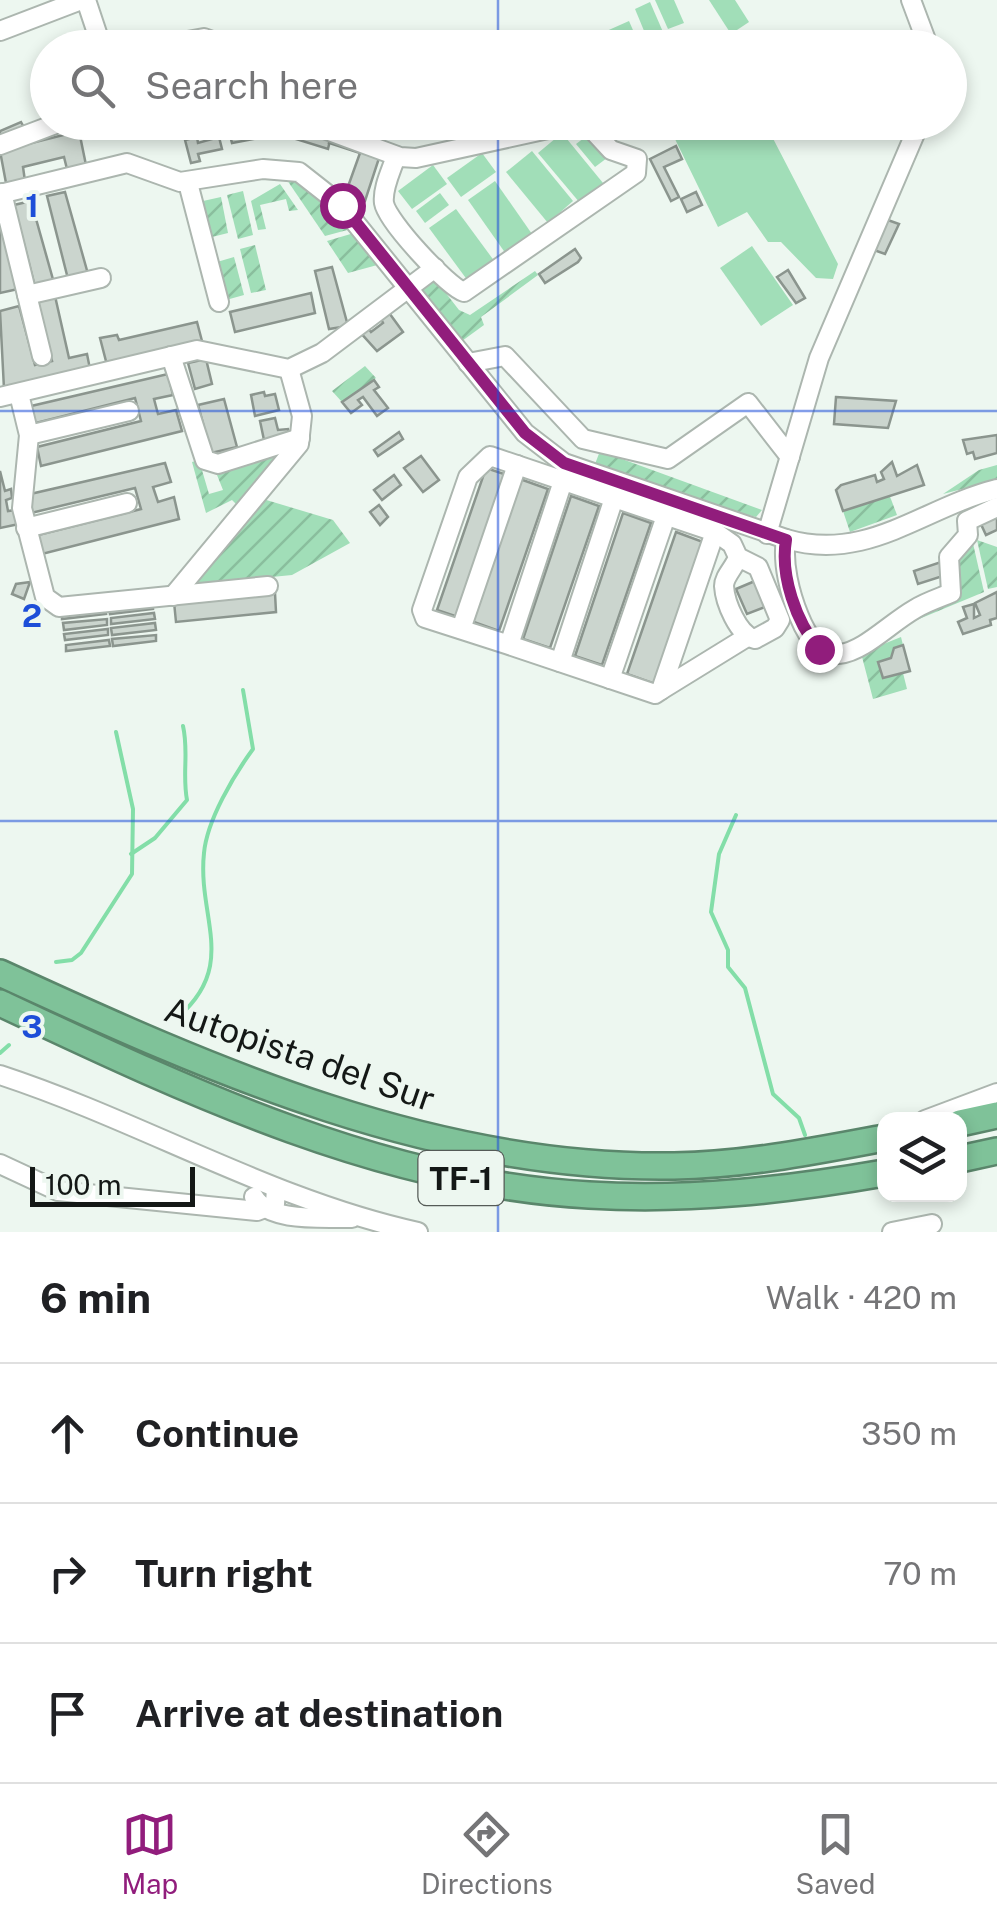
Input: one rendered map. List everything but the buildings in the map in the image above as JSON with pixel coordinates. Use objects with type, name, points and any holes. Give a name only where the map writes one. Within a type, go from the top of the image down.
[{"type":"highway","points":[[0,958],[181,1052]]},
{"type":"highway","name":"Autopista del Sur","points":[[0,972],[181,1052],[386,1128],[553,1161],[675,1166],[730,1162],[877,1139]]},
{"type":"highway","name":"Autopista del Sur","points":[[0,1003],[211,1096],[337,1145],[468,1180],[588,1195],[653,1197],[735,1194],[877,1174]]},
{"type":"highway","points":[[967,1121],[997,1115]]},
{"type":"highway","points":[[967,1158],[997,1152]]},
{"type":"street","points":[[0,31],[84,0],[95,30]]},
{"type":"street","points":[[911,0],[922,30]]},
{"type":"street","points":[[0,144],[30,133]]},
{"type":"street","points":[[353,140],[396,156],[429,158],[506,140]]},
{"type":"street","points":[[396,156],[384,203],[390,216],[457,290],[473,288],[636,173],[638,159],[611,150],[601,140]]},
{"type":"street","points":[[767,534],[819,358],[912,140]]},
{"type":"street","points":[[42,356],[1,194],[127,163],[188,183],[263,169],[298,172],[342,205],[525,433],[567,474],[614,498],[715,532],[732,544],[738,557],[758,566],[780,620],[775,628],[755,639],[747,637],[656,694],[425,618],[422,610],[468,477],[490,456],[567,474],[819,549],[847,547],[997,489]]},
{"type":"street","points":[[188,183],[218,302]]},
{"type":"street","points":[[363,231],[390,216]]},
{"type":"street","points":[[268,586],[59,607],[52,604],[46,597],[22,508],[29,435],[9,395],[197,350],[289,369],[322,352],[435,268]]},
{"type":"street","points":[[27,295],[101,278]]},
{"type":"street","points":[[171,356],[205,460],[218,464],[300,438]]},
{"type":"street","points":[[468,362],[505,356],[582,439],[616,450],[668,459],[748,403],[790,457]]},
{"type":"street","points":[[173,596],[300,438],[302,416],[289,369]]},
{"type":"street","points":[[29,435],[129,410]]},
{"type":"street","points":[[461,629],[516,465]]},
{"type":"street","points":[[509,645],[567,474]]},
{"type":"street","points":[[560,662],[614,498]]},
{"type":"street","points":[[26,528],[127,502]]},
{"type":"street","points":[[786,540],[784,554],[798,613],[819,649],[834,654],[871,643],[917,607],[951,593],[949,557],[968,535],[967,521],[997,507]]},
{"type":"street","points":[[610,679],[666,516]]},
{"type":"street","points":[[661,690],[715,532]]},
{"type":"street","points":[[738,557],[724,580],[747,637]]},
{"type":"street","points":[[0,1075],[138,1128],[264,1194],[278,1214],[362,1217],[418,1232]]},
{"type":"street","points":[[946,1112],[997,1093]]},
{"type":"street","points":[[0,1164],[58,1191],[257,1211],[264,1194]]},
{"type":"street","points":[[892,1232],[932,1224]]},
{"type":"green space","points":[[655,0],[674,0],[684,23],[668,29]]},
{"type":"green space","points":[[709,0],[735,0],[749,22],[737,30],[728,30]]},
{"type":"green space","points":[[650,2],[662,30],[644,30],[635,9]]},
{"type":"green space","points":[[629,21],[633,30],[609,30]]},
{"type":"green space","points":[[554,140],[568,140],[603,183],[580,203],[538,153]]},
{"type":"green space","points":[[592,140],[607,158],[595,167],[576,144]]},
{"type":"green space","points":[[675,140],[774,140],[838,264],[833,279],[816,278],[781,242],[768,242],[747,212],[718,227]]},
{"type":"green space","points":[[532,151],[573,201],[548,223],[506,172]]},
{"type":"green space","points":[[482,153],[496,172],[461,197],[447,178]]},
{"type":"green space","points":[[433,165],[447,184],[412,209],[398,191]]},
{"type":"green space","points":[[287,180],[324,195],[351,229],[325,236]]},
{"type":"green space","points":[[495,181],[532,234],[506,254],[468,200]]},
{"type":"green space","points":[[280,184],[298,210],[289,211],[286,199],[260,205],[266,229],[258,230],[251,201]]},
{"type":"green space","points":[[243,191],[253,235],[238,239],[227,195]]},
{"type":"green space","points":[[440,193],[449,205],[425,223],[416,211]]},
{"type":"green space","points":[[221,197],[228,233],[212,237],[203,201]]},
{"type":"green space","points":[[456,209],[495,262],[468,281],[429,228]]},
{"type":"green space","points":[[354,233],[381,264],[348,273],[327,241]]},
{"type":"green space","points":[[255,245],[266,290],[251,293],[240,249]]},
{"type":"green space","points":[[752,246],[793,305],[761,326],[720,268]]},
{"type":"green space","points":[[234,257],[244,295],[226,300],[217,262]]},
{"type":"green space","points":[[535,271],[538,275],[481,317],[484,325],[462,341],[421,291],[435,279],[459,310],[470,315]]},
{"type":"green space","points":[[365,366],[376,378],[342,402],[332,391]]},
{"type":"green space","points":[[278,450],[281,454],[240,508],[232,500],[206,513],[192,462],[199,460],[209,494],[223,490],[217,475]]},
{"type":"green space","points":[[600,451],[762,510],[756,517],[741,513],[595,464]]},
{"type":"green space","points":[[997,465],[997,480],[943,494],[979,470]]},
{"type":"green space","points":[[889,494],[897,515],[850,532],[843,511]]},
{"type":"green space","points":[[263,499],[333,520],[350,543],[292,575],[190,585]]},
{"type":"green space","points":[[972,539],[984,592],[907,624],[910,617],[948,600],[951,564]]},
{"type":"green space","points":[[977,540],[997,547],[997,587],[988,589]]},
{"type":"green space","points":[[901,637],[903,645],[894,648],[891,658],[878,662],[903,673],[907,689],[873,699],[861,653]]},
{"type":"waterway","points":[[177,1018],[196,998],[211,960],[204,853],[216,812],[253,749],[243,690]]},
{"type":"waterway","points":[[131,854],[155,838],[187,800],[183,726]]},
{"type":"waterway","points":[[56,962],[72,960],[81,953],[132,874],[133,809],[116,732]]},
{"type":"waterway","points":[[736,815],[719,854],[711,912],[728,950],[728,967],[745,988],[773,1094],[799,1118],[805,1135]]},
{"type":"waterway","points":[[0,1053],[9,1045]]},
{"type":"route","points":[[342,205],[525,433],[564,463],[786,540],[784,554],[798,613],[819,649]]}]
